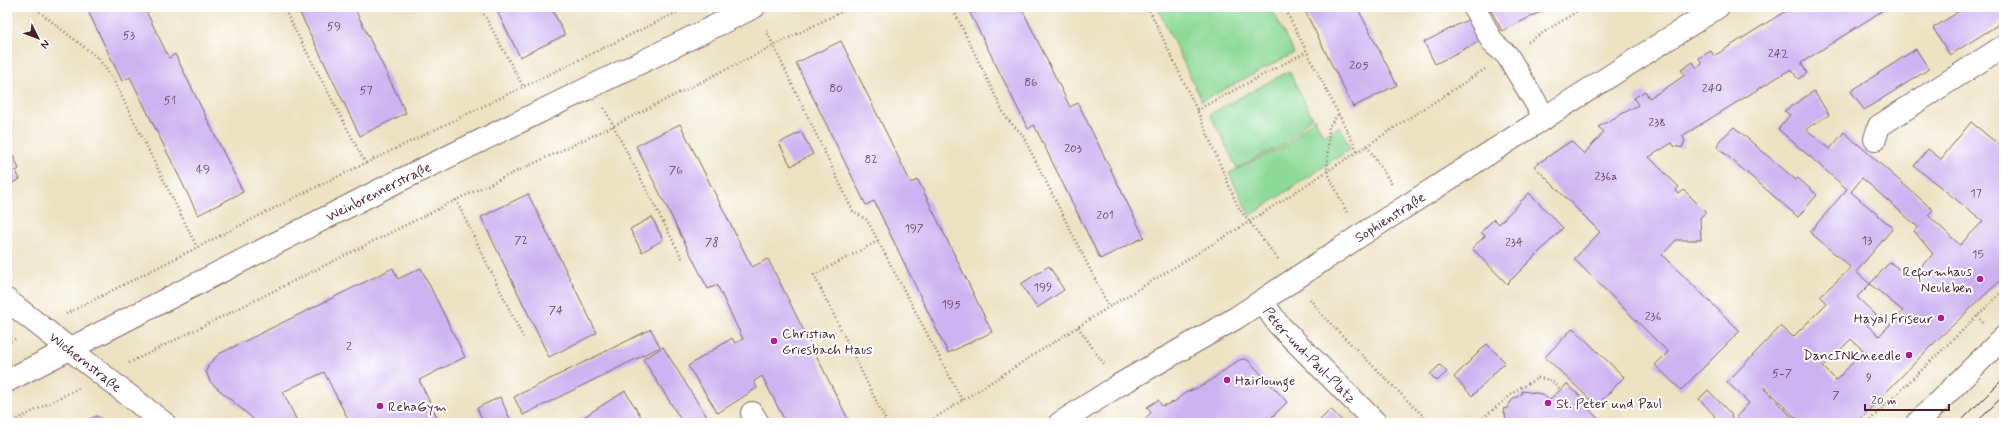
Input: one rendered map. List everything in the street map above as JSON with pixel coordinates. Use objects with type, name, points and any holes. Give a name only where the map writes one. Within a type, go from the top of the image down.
[{"type":"street","name":"Weinbrennerstraße","points":[[7,381],[380,190],[754,7]]},
{"type":"street","points":[[1474,7],[1493,43],[1507,56],[1545,118]]},
{"type":"street","name":"Sophienstraße","points":[[1060,423],[1119,385],[1262,301],[1406,206],[1718,7]]},
{"type":"street","points":[[1875,139],[1879,126],[2004,46]]},
{"type":"street","name":"Wichernstraße","points":[[7,300],[71,348],[164,423]]},
{"type":"street","name":"Peter-und-Paul-Platz","points":[[1262,301],[1278,324],[1376,423]]},
{"type":"street","points":[[1917,423],[2004,337]]},
{"type":"path","points":[[33,7],[98,58],[113,79],[197,247]]},
{"type":"path","points":[[283,7],[366,164]]},
{"type":"path","points":[[480,7],[524,88]]},
{"type":"path","points":[[676,7],[678,12]]},
{"type":"path","points":[[7,343],[197,247],[688,7]]},
{"type":"path","points":[[10,423],[456,200],[613,126],[851,7]]},
{"type":"path","points":[[952,7],[1006,118],[1022,134],[1109,307]]},
{"type":"path","points":[[1148,7],[1197,110],[1238,207],[1322,315],[1430,423]]},
{"type":"path","points":[[1284,7],[1338,116],[1358,152]]},
{"type":"path","points":[[927,423],[1109,307],[1249,222],[1584,7]]},
{"type":"path","points":[[773,46],[853,211],[867,220],[962,400]]},
{"type":"path","points":[[1197,110],[1306,52]]},
{"type":"path","points":[[1338,116],[1329,126],[1327,172],[1358,237]]},
{"type":"path","points":[[613,126],[684,260]]},
{"type":"path","points":[[1367,146],[1406,206]]},
{"type":"path","points":[[456,200],[523,337]]},
{"type":"path","points":[[878,242],[814,275],[887,423]]},
{"type":"path","points":[[1867,423],[2004,290]]},
{"type":"path","points":[[1078,327],[1119,385]]},
{"type":"path","points":[[1477,423],[1518,389],[1538,378],[1551,380],[1560,390]]},
{"type":"green space","points":[[1157,7],[1271,7],[1294,53],[1202,101]]},
{"type":"green space","points":[[1289,71],[1312,117],[1286,143],[1237,168],[1210,114]]},
{"type":"green space","points":[[1314,118],[1324,136],[1340,126],[1350,149],[1250,216],[1229,173],[1287,145]]},
{"type":"building","points":[[86,7],[144,7],[169,58],[175,54],[243,192],[198,215],[130,77],[122,81]]},
{"type":"building","points":[[297,7],[354,7],[406,113],[360,136]]},
{"type":"building","points":[[495,7],[551,7],[565,35],[520,57]]},
{"type":"building","points":[[967,7],[1021,7],[1070,107],[1078,103],[1144,237],[1100,259],[1034,125],[1028,129]]},
{"type":"building","points":[[1303,7],[1357,7],[1397,85],[1353,107]]},
{"type":"building","points":[[1489,7],[1550,7],[1502,31]]},
{"type":"building","points":[[1792,7],[1888,7],[1801,63],[1807,73],[1798,79],[1791,69],[1682,136],[1685,140],[1682,148],[1674,146],[1672,143],[1649,157],[1679,187],[1676,190],[1679,194],[1684,190],[1706,212],[1700,218],[1701,240],[1676,240],[1662,255],[1740,331],[1681,390],[1655,365],[1668,352],[1574,259],[1600,232],[1534,166],[1571,141],[1584,154],[1604,132],[1598,127],[1638,105],[1634,98],[1645,91],[1649,98],[1663,90],[1685,75],[1681,70],[1693,62],[1697,68],[1702,64],[1699,58],[1711,51],[1714,56]]},
{"type":"building","points":[[1966,7],[2004,7],[2004,16],[1996,26],[1950,55],[1933,28]]},
{"type":"building","points":[[1471,18],[1482,40],[1435,64],[1424,42]]},
{"type":"building","points":[[841,41],[911,183],[918,180],[992,332],[948,353],[874,201],[866,205],[796,63]]},
{"type":"building","points":[[1916,49],[1929,69],[1864,110],[1851,91]]},
{"type":"building","points":[[1814,91],[1829,115],[1806,129],[1830,149],[1844,132],[1933,210],[1928,215],[1960,245],[1983,221],[1914,166],[1928,149],[1941,159],[1971,122],[2004,149],[2004,277],[1935,342],[1856,423],[1742,423],[1736,417],[1749,403],[1727,382],[1781,326],[1793,337],[1827,303],[1820,296],[1851,268],[1810,232],[1847,189],[1778,129],[1790,115],[1784,111]],"holes":[[[1862,178],[1918,227],[1914,231],[1933,254],[1910,278],[1890,262],[1870,284],[1856,272],[1893,228],[1851,192]],[[1870,284],[1903,311],[1879,336],[1866,324],[1876,315],[1857,297]],[[1851,339],[1864,351],[1836,380],[1823,367]],[[1765,387],[1797,419],[1796,421],[1763,388]]]},
{"type":"building","name":"Christian Griesbach Haus","points":[[680,124],[752,267],[768,259],[850,423],[786,423],[762,376],[754,381],[757,388],[718,413],[688,366],[732,338],[735,343],[743,339],[717,285],[708,289],[636,146]]},
{"type":"building","points":[[1734,127],[1796,180],[1798,178],[1817,195],[1798,217],[1717,147],[1720,140]]},
{"type":"building","points":[[801,132],[813,154],[791,166],[779,143]]},
{"type":"building","points":[[7,149],[10,157],[13,155],[19,169],[16,171],[20,179],[7,186]]},
{"type":"building","points":[[1529,193],[1563,228],[1507,284],[1472,248],[1485,236],[1481,232],[1494,219],[1499,224]]},
{"type":"building","points":[[528,194],[597,333],[549,357],[481,217]]},
{"type":"building","points":[[652,217],[663,240],[642,252],[630,229]]},
{"type":"building","points":[[1049,266],[1064,290],[1037,308],[1021,284]]},
{"type":"building","points":[[393,268],[398,279],[421,268],[465,357],[419,380],[440,423],[350,423],[324,372],[283,392],[298,423],[258,423],[210,382],[206,371],[209,364],[219,354]]},
{"type":"building","points":[[1573,328],[1624,377],[1597,406],[1545,357]]},
{"type":"building","points":[[651,329],[660,347],[523,415],[514,397]]},
{"type":"building","points":[[1487,344],[1505,362],[1472,396],[1454,377]]},
{"type":"building","points":[[663,347],[708,419],[702,423],[683,423],[643,359]]},
{"type":"building","points":[[1239,360],[1248,360],[1287,402],[1268,421],[1271,423],[1140,423],[1151,413],[1147,407],[1158,400],[1162,406],[1174,402],[1185,393],[1204,385]]},
{"type":"building","points":[[1440,365],[1447,372],[1437,381],[1430,374]]},
{"type":"building","name":"St. Peter und Paul","points":[[1567,384],[1586,402],[1584,404],[1602,423],[1506,423],[1505,413],[1503,412],[1504,408],[1506,409],[1512,400],[1522,394],[1522,391],[1542,394],[1549,400]]},
{"type":"building","points":[[1708,390],[1731,414],[1733,423],[1708,423],[1715,416],[1699,399]]},
{"type":"building","points":[[625,391],[645,423],[574,423]]},
{"type":"building","points":[[500,397],[512,423],[484,423],[477,408]]},
{"type":"building","points":[[1331,409],[1344,423],[1317,423]]},
{"type":"building","points":[[97,416],[105,423],[81,423]]},
{"type":"tram line","points":[[1959,423],[2004,378]]},
{"type":"tram line","points":[[1976,423],[2004,395]]},
{"type":"place","name":"Reformhaus Neuleben","points":[[1980,279]]},
{"type":"place","name":"Hayal Friseur","points":[[1941,318]]},
{"type":"place","name":"Christian Griesbach Haus","points":[[774,341]]},
{"type":"place","name":"DancINKneedle","points":[[1909,355]]},
{"type":"place","name":"Hairlounge","points":[[1227,380]]},
{"type":"place","name":"St. Peter und Paul","points":[[1548,403]]},
{"type":"place","name":"RehaGym","points":[[380,406]]}]
